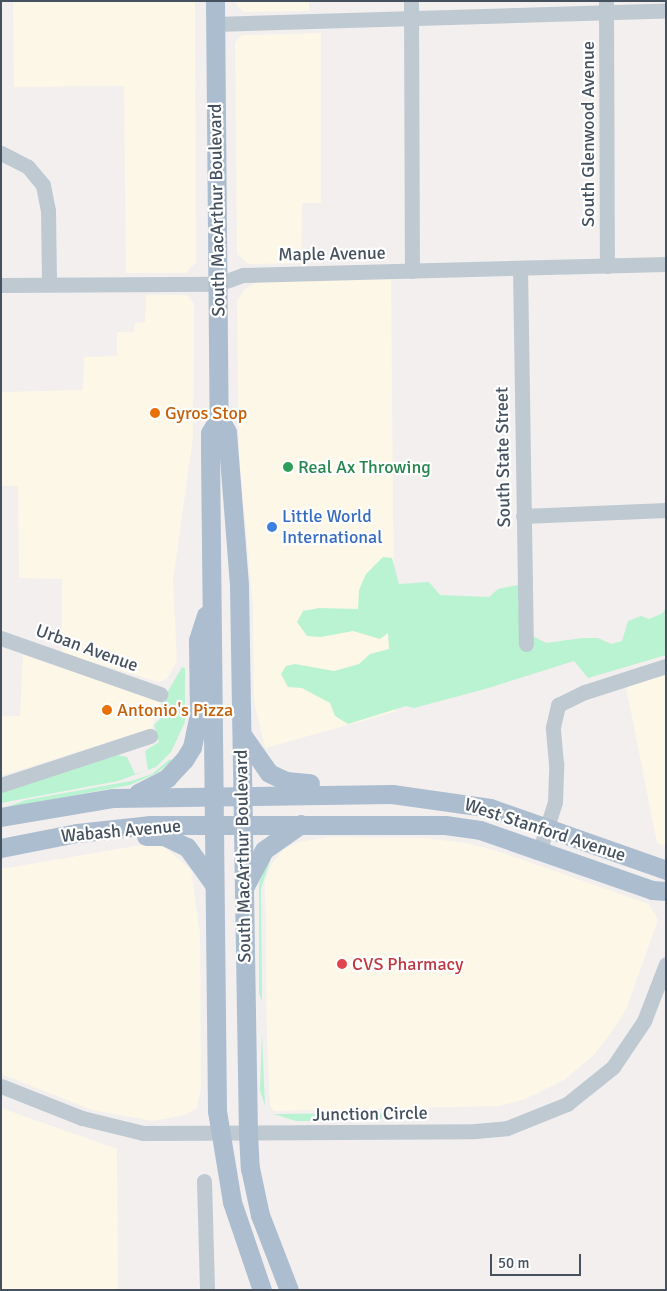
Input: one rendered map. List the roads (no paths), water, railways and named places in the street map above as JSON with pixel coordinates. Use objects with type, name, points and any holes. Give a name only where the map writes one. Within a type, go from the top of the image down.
[{"type":"main road","name":"South MacArthur Boulevard","points":[[215,1],[219,418],[227,432],[239,586],[248,1134],[250,1168],[260,1215],[289,1290]]},
{"type":"main road","name":"South MacArthur Boulevard","points":[[219,418],[210,433],[213,883],[219,1134],[239,1226],[262,1290]]},
{"type":"main road","points":[[113,798],[137,793],[167,778],[184,760],[192,747],[199,715],[198,640],[211,602]]},
{"type":"main road","points":[[242,734],[262,765],[286,781],[366,783],[383,793]]},
{"type":"main road","name":"West Stanford Avenue","points":[[243,794],[383,793],[459,802],[548,827],[666,870]]},
{"type":"main road","name":"Wabash Avenue","points":[[1,817],[113,798],[243,794]]},
{"type":"main road","name":"Wabash Avenue","points":[[5,847],[112,829],[243,824]]},
{"type":"main road","name":"West Stanford Avenue","points":[[243,824],[445,826],[480,830],[540,849],[652,890],[666,890]]},
{"type":"main road","points":[[243,889],[264,850],[301,824]]},
{"type":"main road","points":[[5,847],[34,852],[101,840],[164,836],[187,847],[213,883]]},
{"type":"street","points":[[411,1],[412,271]]},
{"type":"street","points":[[215,24],[411,17],[606,7],[666,11]]},
{"type":"street","name":"South Glenwood Avenue","points":[[606,7],[607,266]]},
{"type":"street","points":[[1,153],[28,167],[43,185],[48,210],[49,284]]},
{"type":"street","name":"Maple Avenue","points":[[1,285],[218,284],[243,275],[666,264]]},
{"type":"street","name":"South State Street","points":[[520,268],[526,644]]},
{"type":"street","points":[[523,516],[666,510]]},
{"type":"street","name":"Urban Avenue","points":[[1,638],[160,694]]},
{"type":"street","points":[[540,849],[555,802],[556,764],[553,727],[558,705],[585,692],[666,666]]},
{"type":"street","points":[[1,785],[150,736]]},
{"type":"street","name":"Junction Circle","points":[[1,1086],[113,1128],[156,1134],[475,1131],[507,1128],[541,1117],[584,1093],[613,1067],[644,1021],[666,964]]},
{"type":"street","points":[[204,1181],[207,1290]]},
{"type":"place","name":"Gyros Stop","points":[[155,413]]},
{"type":"place","name":"Real Ax Throwing","points":[[288,467]]},
{"type":"place","name":"Little World International","points":[[272,527]]},
{"type":"place","name":"Antonio's Pizza","points":[[107,710]]},
{"type":"place","name":"CVS Pharmacy","points":[[342,964]]}]
